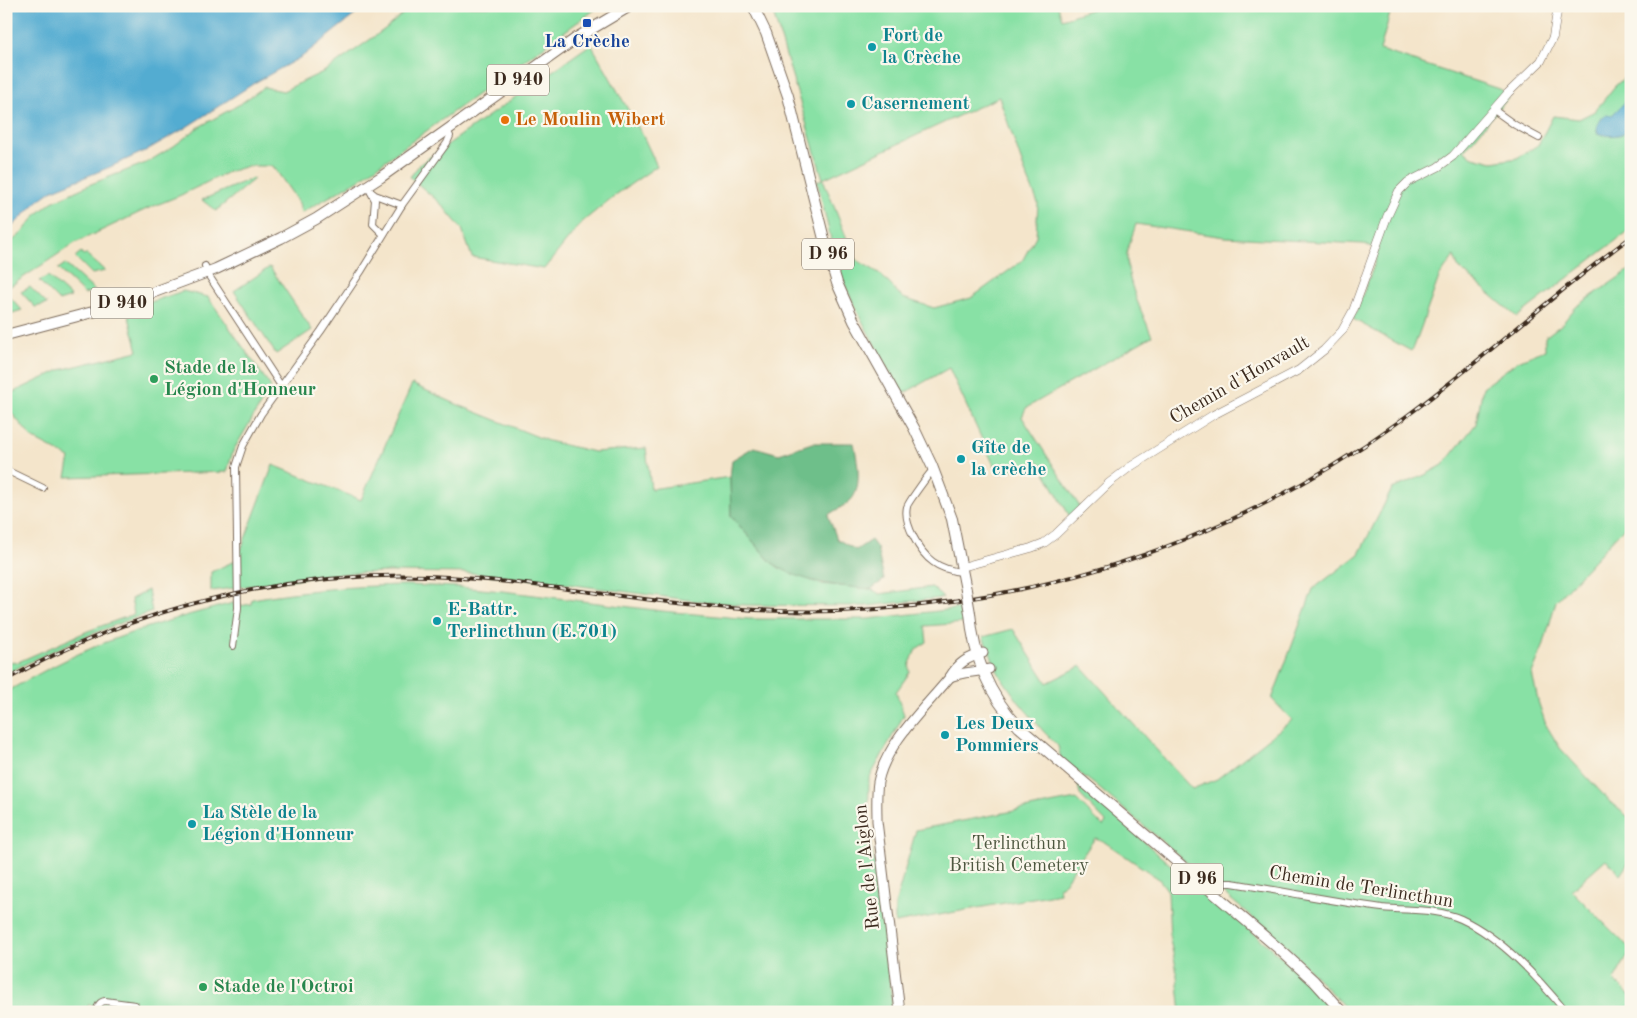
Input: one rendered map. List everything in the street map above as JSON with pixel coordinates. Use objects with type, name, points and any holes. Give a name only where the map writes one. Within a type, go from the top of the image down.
[{"type":"main road","name":"D 96","points":[[745,6],[755,20],[781,74]]},
{"type":"main road","name":"D 96","points":[[753,6],[766,33],[781,74],[832,267],[850,313],[917,433],[934,469],[950,512],[966,590],[972,637],[986,670],[1010,708],[1047,752],[1296,964],[1342,1012]]},
{"type":"main road","name":"D 940","points":[[6,336],[115,306],[258,249],[297,229],[345,199],[369,188],[578,37],[626,8]]},
{"type":"main road","name":"D 940","points":[[6,330],[113,301],[206,269]]},
{"type":"main road","name":"Rue de l'Aiglon","points":[[900,1012],[878,821],[876,797],[878,782],[884,763],[894,745],[908,727],[955,669],[963,661],[980,654]]},
{"type":"main road","points":[[950,677],[962,672],[986,670]]},
{"type":"street","name":"Chemin d'Honvault","points":[[962,569],[1044,543],[1056,534],[1108,483],[1130,467],[1213,415],[1294,373],[1321,353],[1342,331],[1353,311],[1387,217],[1399,191],[1411,180],[1445,162],[1544,57],[1554,33],[1558,6]]},
{"type":"street","points":[[1494,110],[1515,125],[1539,138]]},
{"type":"street","points":[[233,646],[238,608],[237,462],[249,433],[341,303],[402,205],[447,143],[450,136],[447,130]]},
{"type":"street","points":[[369,188],[375,195],[402,205]]},
{"type":"street","points":[[369,188],[375,203],[374,224],[383,234]]},
{"type":"street","points":[[206,269],[281,386]]},
{"type":"street","points":[[934,469],[908,502],[906,511],[907,523],[910,532],[931,560],[950,570],[962,569]]},
{"type":"street","points":[[6,470],[43,488]]},
{"type":"street","name":"Chemin de Terlincthun","points":[[1206,887],[1218,883],[1232,883],[1381,908],[1437,912],[1457,918],[1476,927],[1516,958],[1566,1012]]},
{"type":"street","points":[[96,1012],[98,1005],[105,1001],[135,1005]]},
{"type":"green space","points":[[412,6],[600,6],[357,181],[301,213],[299,203],[273,166],[248,166],[228,172],[75,243],[6,289],[6,246],[22,233],[37,214],[52,202],[91,184],[146,163],[174,146],[199,127],[240,104],[264,87],[283,91],[327,70],[385,29]]},
{"type":"green space","points":[[771,6],[1058,6],[1062,19],[1101,6],[1392,6],[1380,50],[1502,90],[1508,98],[1464,151],[1473,157],[1493,162],[1517,158],[1538,145],[1553,116],[1579,119],[1595,111],[1615,86],[1631,72],[1631,229],[1517,317],[1458,267],[1454,256],[1439,277],[1411,351],[1353,319],[1379,249],[1363,244],[1225,237],[1136,224],[1129,243],[1127,264],[1135,296],[1152,336],[1026,408],[1022,417],[1080,507],[1070,517],[1039,462],[998,474],[949,368],[901,395],[843,281],[817,181],[823,179]],"holes":[[[999,97],[1038,203],[1036,236],[1022,261],[971,298],[934,308],[903,298],[879,273],[855,259],[823,179]]]},
{"type":"green space","points":[[591,44],[643,136],[657,166],[614,196],[581,223],[544,269],[472,257],[462,229],[441,204],[410,177],[420,164]]},
{"type":"green space","points":[[253,178],[216,211],[202,200]]},
{"type":"green space","points":[[81,252],[83,255],[86,254],[105,271],[92,274],[75,257]]},
{"type":"green space","points":[[65,264],[95,291],[84,294],[58,269]]},
{"type":"green space","points":[[270,267],[312,330],[276,354],[234,291]]},
{"type":"green space","points":[[1631,269],[1631,520],[1556,601],[1543,647],[1532,673],[1546,725],[1560,748],[1611,803],[1631,819],[1631,859],[1620,875],[1606,859],[1571,890],[1631,950],[1614,980],[1631,997],[1631,1012],[1349,1012],[1291,950],[1094,784],[1061,759],[1058,746],[1018,701],[999,674],[983,637],[1013,629],[1047,683],[1081,666],[1192,789],[1217,779],[1292,720],[1272,699],[1313,589],[1359,554],[1392,489],[1443,465],[1476,424],[1483,387],[1518,361],[1545,350],[1545,337],[1561,325],[1576,307]]},
{"type":"green space","points":[[48,276],[71,297],[59,301],[39,281]]},
{"type":"green space","points":[[30,287],[47,304],[35,307],[21,292]]},
{"type":"green space","name":"Stade de la Légion d'Honneur","points":[[183,291],[208,297],[271,387],[233,451],[227,472],[66,477],[70,458],[32,438],[6,406],[6,398],[12,393],[60,370],[138,351],[127,310]]},
{"type":"green space","points":[[11,298],[22,310],[6,315],[6,301]]},
{"type":"green space","points":[[412,384],[548,441],[594,452],[646,448],[651,489],[730,477],[731,516],[771,562],[779,568],[820,584],[871,589],[880,594],[932,587],[943,598],[865,606],[745,605],[696,601],[470,573],[391,572],[351,573],[211,591],[211,572],[237,560],[273,465],[361,500]]},
{"type":"green space","points":[[812,443],[854,443],[858,473],[855,494],[849,502],[828,515],[837,539],[856,550],[871,540],[877,548],[884,580],[871,589],[819,582],[794,575],[782,569],[771,562],[731,516],[730,477],[732,460],[754,447],[779,454]]},
{"type":"green space","points":[[406,585],[502,591],[662,611],[749,619],[868,619],[964,608],[965,623],[925,626],[927,642],[916,649],[909,666],[910,672],[896,692],[904,715],[869,779],[868,832],[880,894],[893,1012],[109,1012],[89,1004],[86,1012],[6,1012],[6,692],[91,649],[176,618],[233,603],[240,606],[251,604],[252,599],[290,593],[348,587]]},
{"type":"green space","points":[[148,590],[152,612],[78,640],[6,674],[6,660],[16,663],[88,631],[134,614],[131,599]]},
{"type":"green space","name":"Terlincthun British Cemetery","points":[[1078,784],[1160,856],[1263,941],[1300,974],[1335,1012],[1181,1012],[1176,967],[1170,940],[1168,891],[1159,879],[1103,841],[1095,838],[1062,886],[1059,887],[1060,893],[895,923],[895,905],[916,830],[1076,799],[1103,826],[1106,822],[1080,795]]},
{"type":"water","points":[[6,6],[366,6],[303,56],[256,82],[182,130],[145,151],[53,190],[6,230]]},
{"type":"water","points":[[1631,96],[1631,129],[1615,136],[1597,133],[1597,126],[1601,119],[1606,115],[1612,115]]},
{"type":"railway","points":[[6,680],[55,655],[105,633],[157,614],[210,599],[318,580],[373,576],[467,578],[703,606],[768,611],[821,611],[874,609],[953,601],[1012,591],[1071,577],[1129,560],[1186,539],[1241,515],[1347,457],[1427,401],[1631,237]]},
{"type":"place","name":"La Crèche","points":[[587,23]]},
{"type":"place","name":"Fort de la Crèche","points":[[872,47]]},
{"type":"place","name":"Casernement","points":[[851,104]]},
{"type":"place","name":"Le Moulin Wibert","points":[[505,120]]},
{"type":"place","name":"Stade de la Légion d'Honneur","points":[[154,379]]},
{"type":"place","name":"Gîte de la crèche","points":[[961,459]]},
{"type":"place","name":"E-Battr. Terlincthun (E.701)","points":[[437,621]]},
{"type":"place","name":"Les Deux Pommiers","points":[[945,735]]},
{"type":"place","name":"La Stèle de la Légion d'Honneur","points":[[192,824]]},
{"type":"place","name":"Stade de l'Octroi","points":[[203,987]]}]
